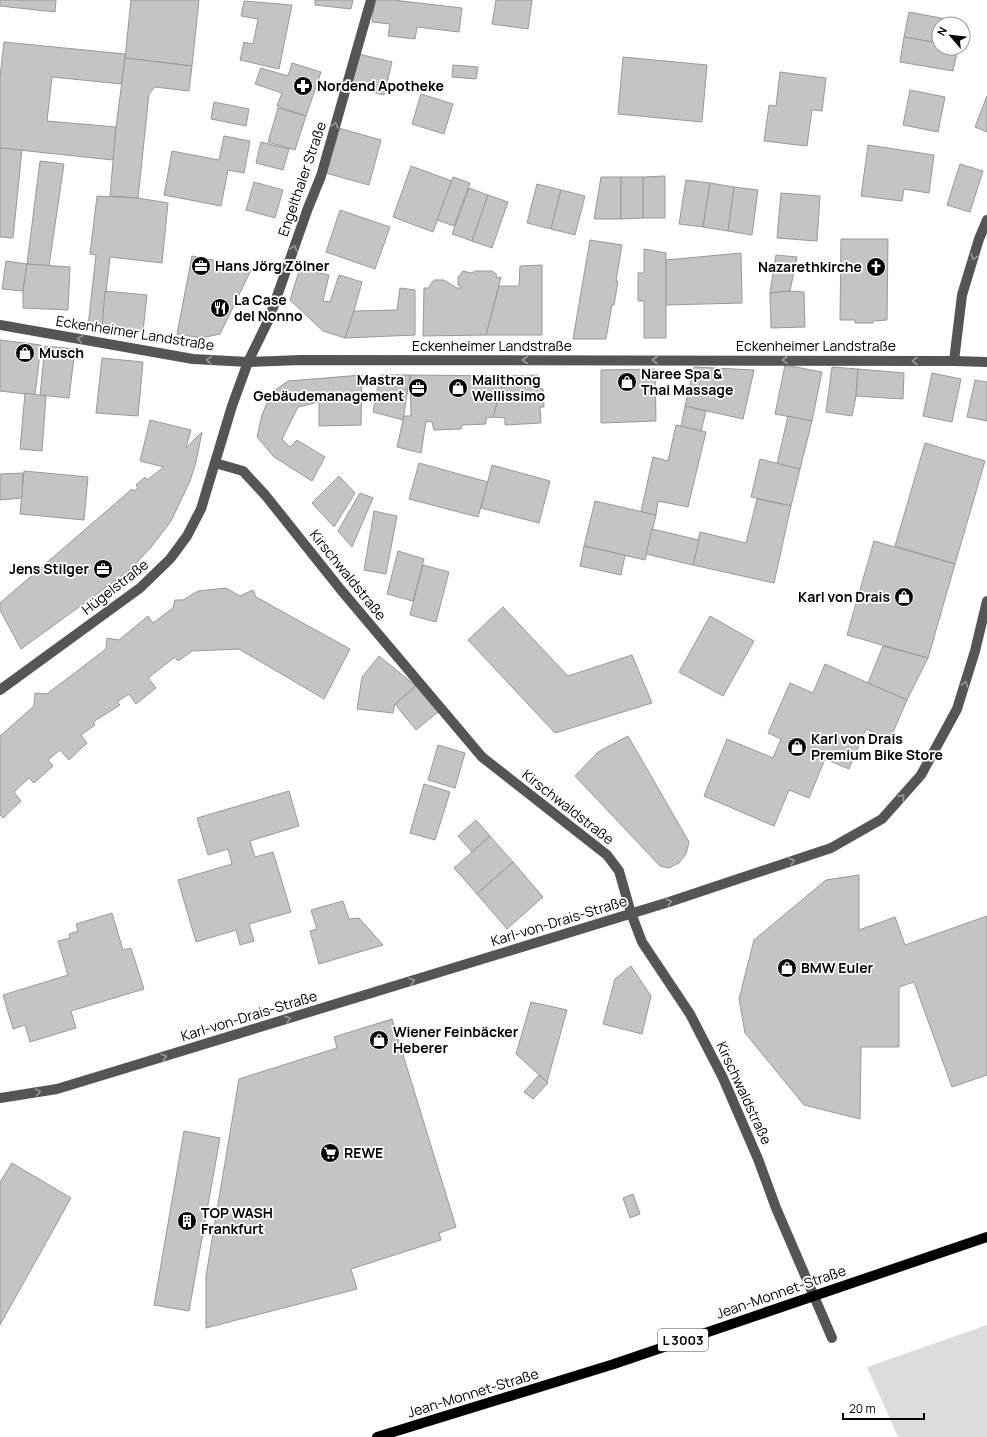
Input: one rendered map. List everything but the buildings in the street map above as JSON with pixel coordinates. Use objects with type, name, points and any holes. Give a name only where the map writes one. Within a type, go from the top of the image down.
[{"type":"main road","name":"Jean-Monnet-Straße","points":[[377,1437],[614,1364],[987,1237]]},
{"type":"street","name":"Engelthaler Straße","points":[[248,362],[269,319],[308,208],[321,176],[371,0]]},
{"type":"street","points":[[954,361],[962,295],[979,239],[987,220]]},
{"type":"street","name":"Eckenheimer Landstraße","points":[[0,325],[193,359],[248,362],[302,360],[987,362]]},
{"type":"street","name":"Hügelstraße","points":[[0,690],[140,588],[170,559],[187,536],[201,509],[232,406],[248,362]]},
{"type":"street","name":"Kirschwaldstraße","points":[[215,463],[243,472],[266,496],[341,590],[482,758],[607,855],[619,871],[631,913],[642,942],[690,1014],[723,1078],[758,1159],[776,1208],[832,1338]]},
{"type":"street","name":"Karl-von-Drais-Straße","points":[[0,1098],[57,1089],[414,981],[690,895],[830,848],[882,819],[921,775],[957,709],[975,651],[987,601]]},
{"type":"shaded area","points":[[987,1325],[987,1437],[898,1437],[867,1367]]},
{"type":"place","name":"Nordend Apotheke","points":[[303,86]]},
{"type":"place","name":"Hans Jörg Zölner","points":[[201,266]]},
{"type":"place","name":"Nazarethkirche","points":[[876,267]]},
{"type":"place","name":"La Case del Nonno","points":[[220,308]]},
{"type":"place","name":"Musch","points":[[25,353]]},
{"type":"place","name":"Naree Spa & Thai Massage","points":[[627,382]]},
{"type":"place","name":"Mastra Gebäudemanagement","points":[[418,388]]},
{"type":"place","name":"Malithong Wellissimo","points":[[458,388]]},
{"type":"place","name":"Jens Stilger","points":[[103,569]]},
{"type":"place","name":"Karl von Drais","points":[[904,597]]},
{"type":"place","name":"Karl von Drais Premium Bike Store","points":[[797,747]]},
{"type":"place","name":"BMW Euler","points":[[787,968]]},
{"type":"place","name":"Wiener Feinbäcker Heberer","points":[[379,1040]]},
{"type":"place","name":"REWE","points":[[330,1153]]},
{"type":"place","name":"TOP WASH Frankfurt","points":[[187,1221]]}]
